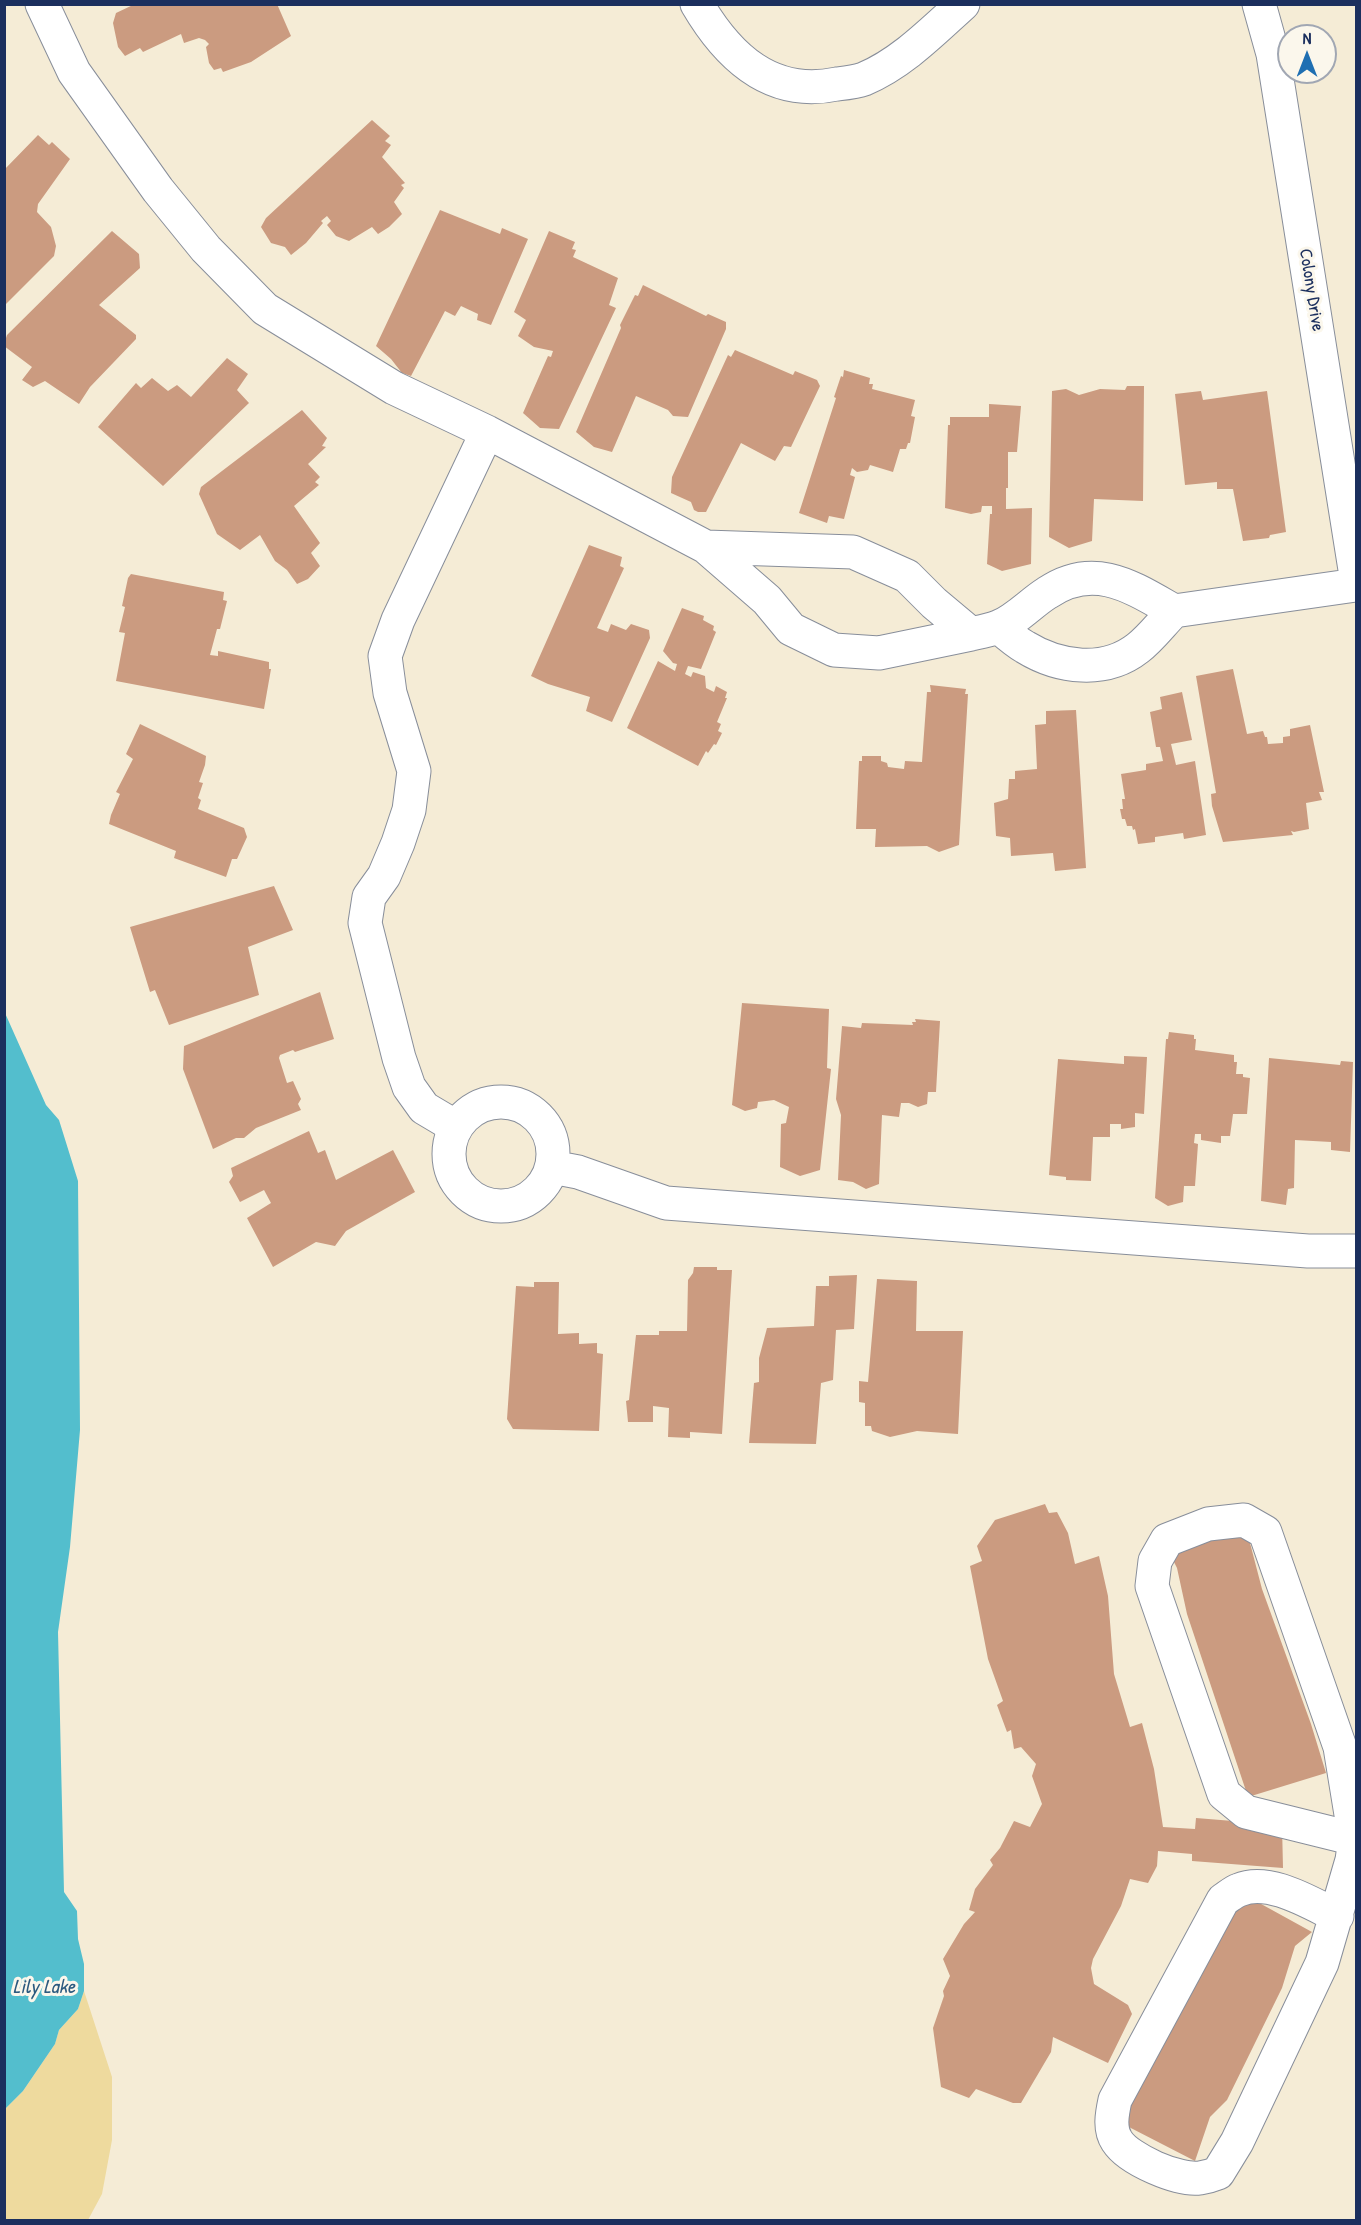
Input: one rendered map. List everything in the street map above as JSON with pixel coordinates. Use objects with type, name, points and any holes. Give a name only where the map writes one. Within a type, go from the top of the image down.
[{"type":"street","points":[[42,4],[74,72],[158,190],[206,249],[265,309],[394,388],[487,432],[706,547],[767,600],[791,629],[834,650],[879,653],[985,630],[1066,582],[1088,577],[1128,585],[1174,611]]},
{"type":"street","points":[[697,4],[712,30],[747,66],[781,83],[822,87],[863,79],[892,63],[924,39],[963,4]]},
{"type":"street","points":[[1235,4],[1274,54]]},
{"type":"street","name":"Colony Drive","points":[[1259,4],[1274,54],[1356,576]]},
{"type":"street","points":[[456,1127],[424,1108],[409,1087],[399,1058],[365,922],[369,897],[384,876],[409,810],[414,771],[390,693],[385,656],[398,620],[487,432]]},
{"type":"street","points":[[706,547],[853,552],[907,576],[934,603],[985,630],[1048,659],[1077,666],[1096,666],[1134,651],[1174,611],[1356,585]]},
{"type":"street","points":[[499,1102],[516,1104],[531,1112],[544,1124],[551,1139],[552,1167],[542,1188],[528,1199],[512,1205],[495,1206],[478,1201],[464,1191],[454,1178],[449,1161],[450,1144],[456,1127],[468,1114],[482,1106],[499,1102]]},
{"type":"street","points":[[552,1167],[578,1172],[666,1203],[1308,1251],[1356,1251]]},
{"type":"street","points":[[1337,1916],[1281,1890],[1256,1886],[1240,1889],[1223,1900],[1114,2100],[1111,2121],[1117,2142],[1142,2162],[1179,2176],[1200,2178],[1218,2173],[1237,2142],[1322,1964],[1337,1916],[1354,1853],[1340,1747],[1265,1532],[1244,1520],[1208,1524],[1167,1540],[1155,1561],[1152,1586],[1224,1794],[1246,1812],[1354,1853]]},
{"type":"sand","points":[[84,1991],[112,2077],[112,2140],[102,2194],[88,2220],[5,2220],[5,2109],[23,2091],[55,2044],[59,2030],[78,2009]]},
{"type":"water","name":"Lily Lake","points":[[5,1013],[46,1105],[59,1120],[78,1181],[80,1430],[70,1547],[58,1632],[64,1892],[77,1911],[78,1939],[84,1964],[84,1991],[78,2009],[59,2030],[55,2044],[23,2091],[5,2109]]},
{"type":"building","points":[[135,4],[277,4],[291,36],[251,62],[223,72],[221,68],[214,70],[209,63],[206,47],[209,44],[205,40],[199,38],[184,43],[181,34],[143,52],[140,48],[125,56],[118,47],[113,23],[116,13]]},
{"type":"building","points":[[372,120],[390,136],[385,141],[391,145],[382,157],[405,183],[401,185],[404,188],[394,202],[402,214],[378,234],[372,227],[349,241],[336,236],[327,225],[331,221],[327,216],[306,243],[291,255],[285,247],[271,243],[261,227],[266,218]]},
{"type":"building","points":[[38,135],[49,145],[52,142],[70,159],[38,204],[37,212],[51,227],[56,246],[54,256],[4,306],[4,170]]},
{"type":"building","points":[[440,210],[500,234],[502,228],[528,239],[491,325],[477,320],[478,314],[461,306],[455,316],[445,311],[411,376],[402,373],[376,346]]},
{"type":"building","points":[[112,231],[139,254],[140,268],[99,305],[136,335],[136,339],[90,387],[79,404],[45,381],[33,387],[22,380],[32,367],[4,344],[7,335]]},
{"type":"building","points":[[549,231],[575,242],[572,249],[576,250],[573,257],[618,278],[609,305],[616,308],[559,429],[540,428],[523,413],[548,356],[551,357],[553,351],[534,347],[518,336],[526,320],[514,312]]},
{"type":"building","points":[[643,285],[706,316],[708,314],[726,322],[726,329],[688,417],[673,416],[668,410],[636,396],[612,452],[594,447],[576,432],[621,328],[620,325],[635,295],[638,296]]},
{"type":"building","points":[[735,350],[793,375],[795,371],[817,380],[820,386],[791,447],[784,446],[775,461],[741,443],[706,512],[698,512],[694,510],[691,502],[671,493],[672,477],[728,355],[731,357]]},
{"type":"building","points":[[227,358],[248,374],[237,390],[249,403],[163,486],[98,427],[136,383],[141,388],[152,378],[168,391],[177,385],[191,397]]},
{"type":"building","points":[[844,370],[870,378],[869,384],[873,384],[872,389],[915,400],[911,416],[915,417],[910,443],[906,449],[900,449],[893,472],[870,465],[868,470],[857,472],[852,468],[850,475],[855,477],[844,519],[829,516],[827,523],[799,513]]},
{"type":"building","points":[[1127,386],[1144,386],[1143,501],[1094,499],[1092,541],[1069,548],[1049,537],[1052,391],[1066,389],[1079,395],[1100,389],[1125,390]]},
{"type":"building","points":[[1201,391],[1203,400],[1267,391],[1286,532],[1270,535],[1269,538],[1243,541],[1233,489],[1217,489],[1217,482],[1185,485],[1175,394]]},
{"type":"building","points":[[989,404],[1021,406],[1017,452],[1008,452],[1006,509],[1032,508],[1031,564],[1002,571],[987,564],[992,506],[982,506],[981,512],[971,514],[945,508],[950,417],[989,417]]},
{"type":"building","points":[[302,410],[327,438],[322,446],[326,447],[308,464],[320,477],[315,482],[319,485],[294,506],[320,543],[311,553],[320,566],[308,579],[297,584],[287,570],[275,561],[260,535],[240,550],[217,534],[199,494],[201,487]]},
{"type":"building","points":[[589,545],[622,557],[620,566],[624,568],[597,628],[608,632],[611,624],[626,630],[631,624],[649,630],[650,638],[612,722],[586,711],[590,697],[548,684],[531,676]]},
{"type":"building","points":[[131,574],[224,592],[223,600],[227,601],[210,655],[218,656],[218,651],[269,662],[269,669],[271,669],[264,709],[116,681],[125,633],[119,632],[125,607],[122,606],[128,578]]},
{"type":"building","points":[[682,608],[704,616],[703,620],[714,626],[713,630],[716,632],[701,669],[688,666],[685,674],[691,677],[693,672],[705,676],[706,688],[714,692],[716,686],[727,692],[725,698],[727,698],[717,722],[721,724],[718,731],[722,733],[716,745],[714,744],[708,753],[706,751],[698,766],[627,728],[658,661],[675,671],[677,664],[673,663],[663,651]]},
{"type":"building","points":[[1233,669],[1247,734],[1263,731],[1268,744],[1283,743],[1283,737],[1290,736],[1290,729],[1310,725],[1324,792],[1319,792],[1322,800],[1306,803],[1309,829],[1291,831],[1293,835],[1223,842],[1212,806],[1211,794],[1216,793],[1196,676]]},
{"type":"building","points":[[930,685],[966,689],[965,694],[968,694],[959,845],[939,852],[927,846],[875,847],[876,829],[856,829],[859,761],[862,761],[862,756],[881,756],[881,761],[887,763],[888,767],[904,769],[905,761],[922,762],[927,692],[931,692]]},
{"type":"building","points":[[1182,692],[1192,740],[1171,744],[1176,765],[1195,761],[1206,835],[1184,839],[1183,833],[1155,837],[1155,842],[1138,844],[1135,829],[1127,826],[1125,819],[1122,819],[1120,809],[1123,809],[1122,799],[1125,799],[1121,774],[1146,770],[1146,764],[1163,761],[1160,747],[1156,747],[1150,712],[1162,709],[1160,697]]},
{"type":"building","points":[[1076,710],[1086,868],[1055,871],[1053,853],[1011,856],[1010,838],[996,836],[994,803],[1008,799],[1009,779],[1015,779],[1015,771],[1037,769],[1035,725],[1046,724],[1046,711]]},
{"type":"building","points":[[140,724],[206,756],[199,782],[203,783],[198,798],[201,800],[198,809],[244,828],[247,837],[237,859],[232,859],[226,877],[174,858],[176,851],[109,824],[120,794],[116,792],[133,759],[126,754]]},
{"type":"building","points":[[274,886],[293,930],[248,947],[259,995],[169,1025],[155,990],[150,992],[130,927]]},
{"type":"building","points":[[320,992],[334,1039],[295,1052],[293,1050],[280,1055],[279,1058],[287,1083],[293,1081],[301,1099],[298,1104],[301,1110],[256,1128],[244,1138],[236,1138],[213,1149],[183,1069],[184,1046]]},
{"type":"building","points":[[742,1003],[829,1009],[827,1068],[831,1069],[820,1170],[800,1176],[780,1167],[781,1124],[786,1123],[789,1107],[774,1100],[758,1102],[757,1108],[745,1111],[732,1105]]},
{"type":"building","points":[[915,1019],[940,1021],[936,1092],[928,1092],[927,1104],[918,1107],[909,1103],[901,1103],[899,1117],[882,1115],[879,1184],[866,1189],[853,1182],[838,1180],[841,1115],[836,1099],[842,1026],[861,1028],[862,1023],[913,1025],[912,1022],[916,1022]]},
{"type":"building","points":[[1169,1032],[1194,1035],[1195,1050],[1234,1055],[1234,1062],[1237,1062],[1236,1074],[1243,1074],[1243,1077],[1250,1078],[1247,1114],[1233,1114],[1230,1136],[1221,1136],[1221,1143],[1201,1140],[1201,1134],[1195,1134],[1194,1143],[1198,1144],[1195,1186],[1184,1186],[1183,1202],[1168,1206],[1155,1198],[1166,1039],[1168,1039]]},
{"type":"building","points":[[1124,1056],[1147,1057],[1144,1114],[1135,1113],[1135,1127],[1121,1129],[1121,1124],[1110,1124],[1110,1137],[1093,1137],[1091,1181],[1066,1180],[1066,1177],[1049,1175],[1058,1059],[1124,1064]]},
{"type":"building","points":[[1269,1058],[1340,1065],[1341,1061],[1353,1062],[1350,1152],[1331,1150],[1331,1142],[1295,1140],[1294,1188],[1288,1189],[1286,1205],[1261,1201]]},
{"type":"building","points":[[309,1131],[318,1153],[325,1150],[336,1180],[393,1150],[415,1192],[346,1231],[335,1246],[316,1242],[273,1267],[247,1218],[271,1203],[264,1190],[240,1202],[229,1182],[233,1176],[231,1168]]},
{"type":"building","points":[[694,1267],[717,1267],[717,1270],[732,1270],[722,1434],[690,1432],[690,1438],[668,1437],[669,1408],[653,1406],[653,1422],[628,1422],[626,1401],[629,1400],[636,1335],[659,1335],[659,1331],[687,1331],[688,1280]]},
{"type":"building","points":[[857,1275],[854,1329],[836,1330],[833,1380],[821,1383],[816,1444],[749,1443],[754,1383],[759,1382],[759,1358],[767,1328],[814,1326],[816,1286],[829,1286],[829,1276]]},
{"type":"building","points":[[877,1279],[917,1281],[916,1331],[963,1331],[958,1434],[917,1431],[890,1437],[872,1431],[871,1426],[865,1426],[865,1403],[859,1402],[859,1381],[868,1382]]},
{"type":"building","points":[[534,1282],[559,1282],[558,1334],[579,1333],[579,1344],[597,1343],[597,1353],[603,1354],[599,1431],[513,1429],[507,1419],[516,1286],[534,1287]]},
{"type":"building","points":[[1045,1504],[1049,1513],[1057,1512],[1068,1533],[1075,1564],[1099,1556],[1108,1596],[1114,1674],[1130,1727],[1142,1723],[1154,1769],[1163,1827],[1195,1829],[1196,1818],[1282,1825],[1283,1868],[1192,1861],[1192,1854],[1158,1851],[1157,1866],[1148,1883],[1130,1879],[1121,1906],[1093,1959],[1091,1968],[1094,1984],[1128,2005],[1132,2014],[1108,2063],[1053,2037],[1051,2052],[1021,2103],[1013,2103],[976,2089],[969,2098],[941,2087],[933,2028],[944,1996],[943,1991],[950,1976],[943,1959],[964,1924],[975,1912],[969,1910],[975,1889],[993,1865],[990,1860],[1000,1848],[1014,1821],[1030,1827],[1042,1804],[1032,1776],[1036,1764],[1021,1747],[1014,1749],[1011,1730],[1007,1732],[997,1705],[1003,1701],[988,1659],[970,1566],[982,1561],[977,1546],[995,1520]]},
{"type":"building","points":[[1242,1529],[1250,1543],[1262,1589],[1311,1724],[1326,1773],[1248,1797],[1187,1614],[1177,1568],[1168,1550]]},
{"type":"building","points":[[1243,1894],[1312,1932],[1295,1946],[1282,1988],[1227,2100],[1210,2117],[1195,2161],[1125,2125],[1137,2081],[1154,2062]]}]
